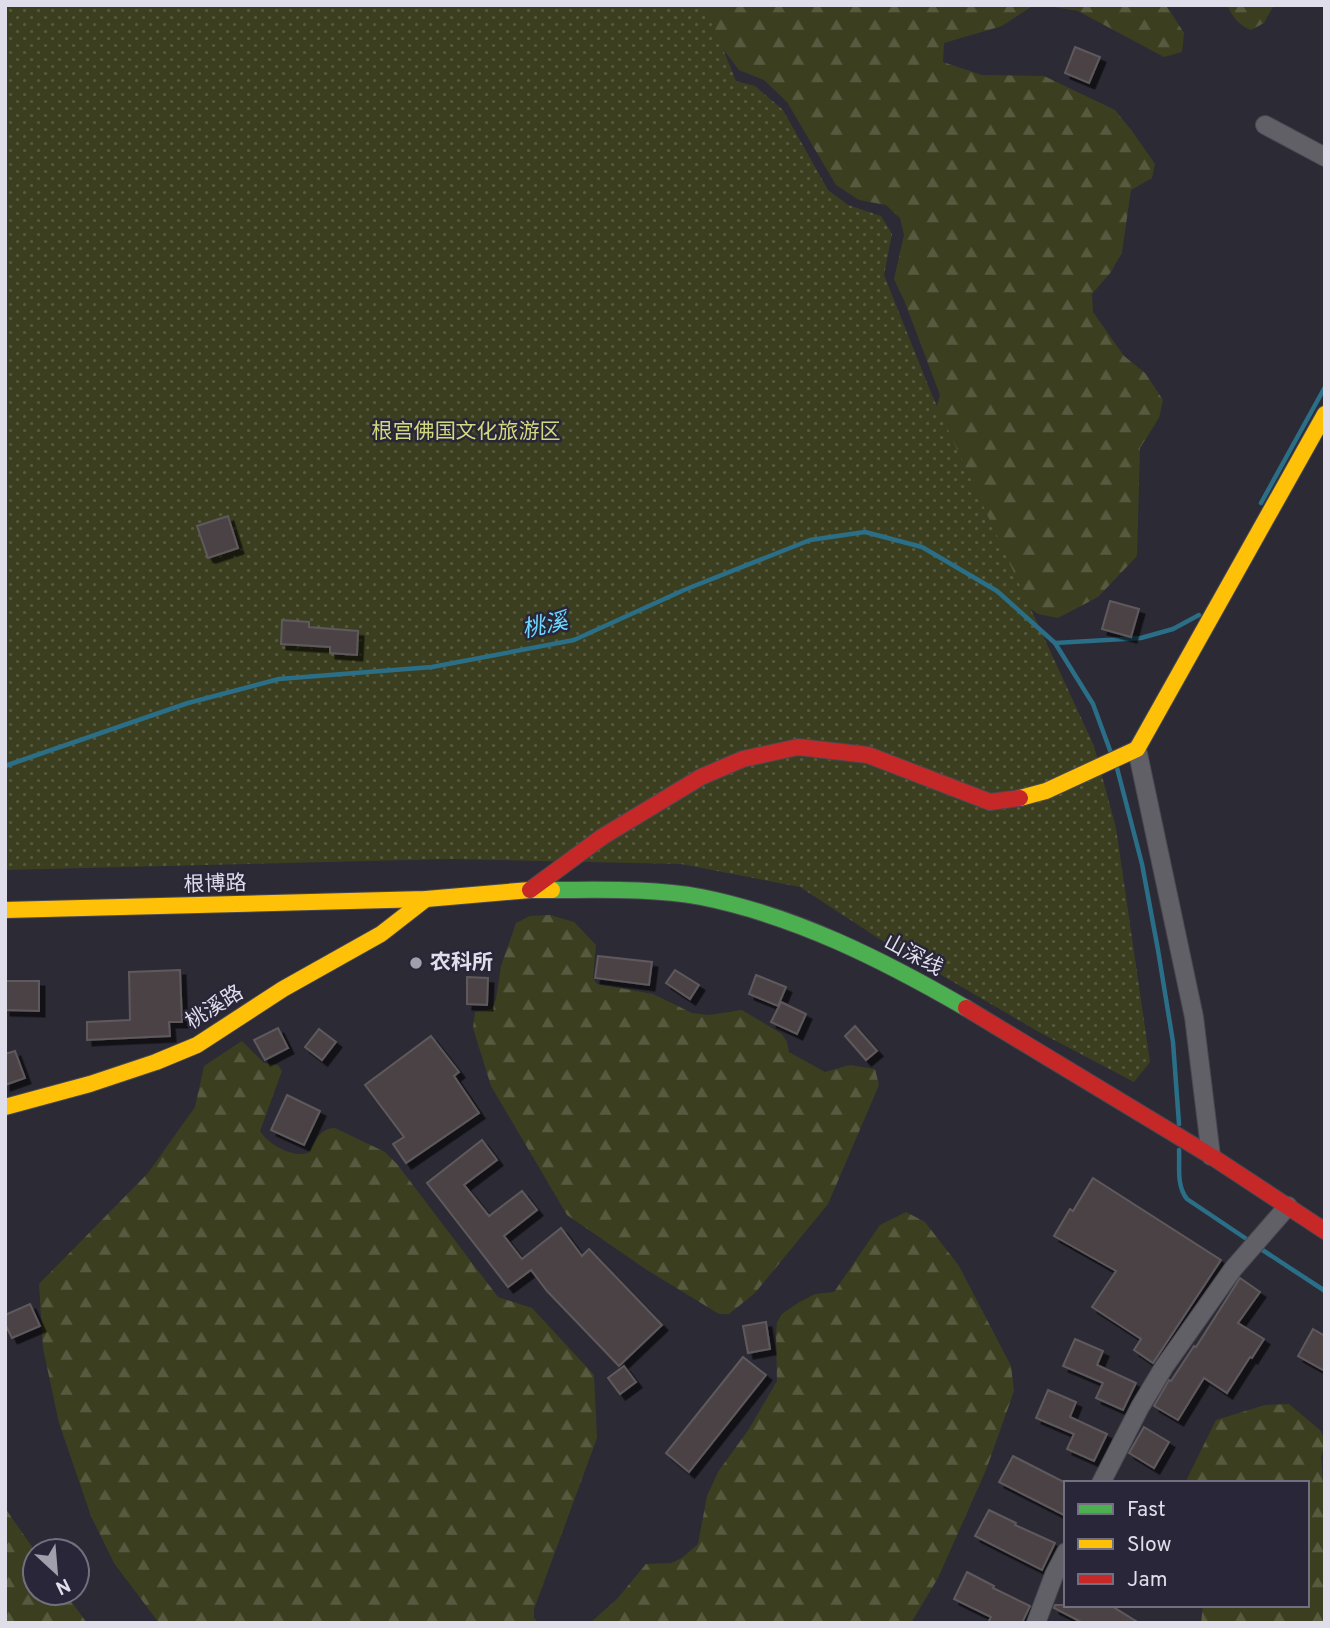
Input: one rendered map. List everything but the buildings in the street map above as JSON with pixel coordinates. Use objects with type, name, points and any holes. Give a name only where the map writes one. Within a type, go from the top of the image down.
[{"type":"main road","points":[[530,890],[602,836],[701,777],[743,758],[798,747],[868,755],[990,802],[1046,791],[1137,749],[1325,414]]},
{"type":"main road","name":"山深线","points":[[426,900],[530,890],[632,890],[700,897],[766,914],[839,941],[963,1006],[1211,1156],[1325,1231]]},
{"type":"main road","name":"根博路","points":[[5,910],[426,900]]},
{"type":"main road","name":"桃溪路","points":[[5,1107],[90,1084],[197,1045],[283,989],[381,934],[426,900]]},
{"type":"street","points":[[1265,125],[1325,157]]},
{"type":"street","points":[[1137,749],[1194,1017],[1211,1156]]},
{"type":"street","points":[[1102,1481],[1164,1367],[1233,1269],[1288,1206]]},
{"type":"street","points":[[1036,1623],[1064,1556]]},
{"type":"green space","name":"根宫佛国文化旅游区","points":[[5,5],[705,5],[736,81],[755,86],[783,110],[828,190],[848,205],[881,216],[892,234],[884,275],[932,395],[1094,746],[1116,828],[1150,1062],[1134,1082],[1039,1032],[878,938],[800,887],[681,864],[449,859],[5,870]]},
{"type":"green space","points":[[705,5],[1034,5],[1002,26],[944,43],[943,62],[982,75],[1044,76],[1115,110],[1155,164],[1152,178],[1131,190],[1122,252],[1111,272],[1092,294],[1093,312],[1124,356],[1145,373],[1163,400],[1159,418],[1140,448],[1137,556],[1098,597],[1058,618],[1038,614],[997,584],[936,410],[940,395],[894,279],[904,235],[900,218],[886,205],[859,200],[836,185],[787,102],[764,80],[739,70],[723,49],[708,22]]},
{"type":"green space","points":[[1042,5],[1166,5],[1184,33],[1182,52],[1164,57],[1078,11]]},
{"type":"green space","points":[[1227,5],[1274,5],[1264,23],[1251,30],[1236,20]]},
{"type":"green space","points":[[550,915],[574,922],[596,945],[593,978],[597,984],[653,994],[692,1013],[709,1015],[742,1010],[782,1034],[789,1052],[825,1072],[850,1065],[875,1069],[879,1085],[828,1204],[755,1293],[729,1314],[719,1314],[647,1270],[567,1215],[491,1086],[473,1028],[475,1012],[492,1009],[501,966],[516,923],[530,916]]},
{"type":"green space","points":[[242,1041],[264,1063],[278,1065],[282,1071],[260,1131],[269,1141],[288,1152],[308,1153],[325,1130],[335,1128],[385,1152],[498,1297],[532,1308],[594,1375],[597,1438],[534,1609],[534,1618],[539,1623],[159,1623],[114,1563],[91,1516],[59,1423],[43,1348],[39,1284],[148,1173],[195,1107],[204,1066]]},
{"type":"green space","points":[[906,1212],[925,1222],[959,1266],[1011,1366],[1014,1391],[986,1470],[938,1578],[911,1623],[590,1623],[617,1599],[646,1564],[671,1563],[682,1558],[698,1544],[707,1496],[718,1472],[749,1429],[777,1381],[776,1334],[777,1322],[782,1314],[815,1294],[834,1292],[880,1225]]},
{"type":"green space","points":[[1289,1404],[1321,1431],[1325,1443],[1321,1457],[1325,1489],[1325,1623],[1201,1623],[1203,1607],[1309,1607],[1309,1481],[1187,1479],[1216,1420],[1265,1405]]},
{"type":"green space","points":[[5,1508],[25,1537],[21,1537],[21,1607],[75,1607],[87,1623],[5,1623]]},
{"type":"waterway","points":[[1261,503],[1325,387]]},
{"type":"waterway","name":"桃溪","points":[[5,766],[188,703],[279,679],[432,667],[574,640],[684,590],[810,540],[865,532],[922,547],[997,591],[1055,643],[1093,704],[1111,753]]},
{"type":"waterway","points":[[1055,643],[1141,638],[1173,629],[1199,615]]},
{"type":"waterway","points":[[1117,768],[1142,864],[1158,950],[1173,1042],[1179,1124]]},
{"type":"waterway","points":[[1179,1150],[1180,1182],[1187,1199],[1251,1242]]},
{"type":"waterway","points":[[1258,1247],[1325,1291]]},
{"type":"traffic: fast","points":[[552,890],[664,892],[736,905],[838,942],[903,973],[966,1008]]},
{"type":"traffic: slow","points":[[1020,798],[1046,791],[1137,749],[1325,414]]},
{"type":"traffic: slow","points":[[5,910],[426,899],[552,890]]},
{"type":"traffic: slow","points":[[5,1107],[90,1084],[197,1045],[283,989],[381,934],[426,899]]},
{"type":"traffic: jam","points":[[530,890],[602,837],[701,777],[743,759],[798,747],[868,755],[990,802],[1020,798]]},
{"type":"traffic: jam","points":[[966,1008],[1211,1156],[1325,1231]]},
{"type":"place","name":"农科所","points":[[416,963]]}]
